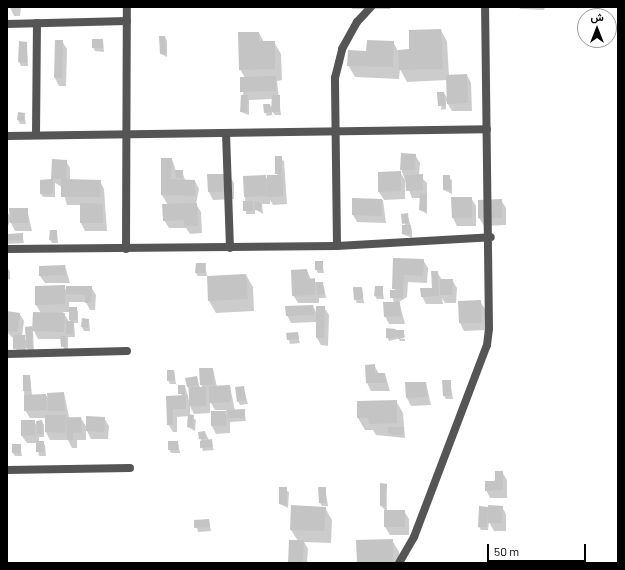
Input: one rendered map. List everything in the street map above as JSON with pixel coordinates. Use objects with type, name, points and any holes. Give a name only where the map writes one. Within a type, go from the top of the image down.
[{"type":"street","points":[[126,249],[127,7]]},
{"type":"street","points":[[336,246],[334,129],[335,78],[342,49],[357,22],[371,7]]},
{"type":"street","points":[[399,563],[414,536],[486,345],[491,310],[491,237],[485,7]]},
{"type":"street","points":[[7,24],[127,21]]},
{"type":"street","points":[[36,136],[37,23]]},
{"type":"street","points":[[7,136],[226,133],[334,129],[487,129]]},
{"type":"street","points":[[226,133],[230,248]]},
{"type":"street","points":[[7,249],[336,246],[491,237]]},
{"type":"street","points":[[7,354],[128,351]]},
{"type":"street","points":[[7,470],[130,468]]},
{"type":"building","points":[[441,29],[443,69],[399,70],[398,50],[409,49],[409,30]]},
{"type":"building","points":[[238,32],[259,32],[259,41],[275,41],[275,69],[239,70]]},
{"type":"building","points":[[159,36],[165,36],[166,54],[160,54]]},
{"type":"building","points":[[92,39],[103,39],[103,48],[92,48]]},
{"type":"building","points":[[55,40],[63,40],[62,78],[54,78]]},
{"type":"building","points":[[367,40],[394,41],[393,67],[347,66],[348,50],[366,51]]},
{"type":"building","points":[[19,41],[27,42],[27,63],[18,62]]},
{"type":"building","points":[[467,74],[468,103],[447,104],[446,75]]},
{"type":"building","points":[[276,76],[276,91],[240,92],[240,77]]},
{"type":"building","points":[[437,92],[444,92],[445,106],[438,106]]},
{"type":"building","points":[[241,95],[248,95],[247,112],[240,112]]},
{"type":"building","points":[[272,95],[280,95],[280,112],[271,112]]},
{"type":"building","points":[[263,104],[270,104],[271,112],[264,113]]},
{"type":"building","points":[[18,112],[25,113],[24,121],[17,120]]},
{"type":"building","points":[[401,153],[416,154],[415,170],[400,170]]},
{"type":"building","points":[[275,156],[282,156],[282,174],[275,174]]},
{"type":"building","points":[[161,158],[172,158],[171,179],[195,180],[195,196],[161,195]]},
{"type":"building","points":[[52,159],[67,160],[66,179],[101,180],[100,197],[61,197],[61,179],[53,179],[53,194],[40,194],[40,180],[51,179]]},
{"type":"building","points":[[175,170],[183,170],[183,178],[176,178]]},
{"type":"building","points":[[401,171],[401,191],[378,192],[378,172]]},
{"type":"building","points":[[207,174],[230,174],[230,192],[208,192]]},
{"type":"building","points":[[423,174],[423,190],[406,191],[405,175]]},
{"type":"building","points":[[266,175],[267,196],[244,197],[243,176]]},
{"type":"building","points":[[267,175],[283,175],[283,196],[267,197]]},
{"type":"building","points":[[443,175],[450,175],[451,190],[443,190]]},
{"type":"building","points":[[420,193],[427,194],[426,211],[419,210]]},
{"type":"building","points":[[451,197],[472,197],[472,218],[452,218]]},
{"type":"building","points":[[352,198],[382,199],[382,216],[352,215]]},
{"type":"building","points":[[502,199],[502,218],[478,218],[478,200]]},
{"type":"building","points":[[243,201],[253,201],[253,211],[243,211]]},
{"type":"building","points":[[255,202],[262,203],[261,211],[254,210]]},
{"type":"building","points":[[80,203],[103,204],[103,223],[80,223]]},
{"type":"building","points":[[197,203],[198,226],[184,226],[184,220],[163,221],[162,204]]},
{"type":"building","points":[[9,208],[28,208],[28,223],[10,223]]},
{"type":"building","points":[[408,213],[409,223],[402,224],[401,214]]},
{"type":"building","points":[[402,225],[411,225],[410,235],[402,234]]},
{"type":"building","points":[[50,230],[57,230],[57,240],[49,240]]},
{"type":"building","points":[[23,233],[23,240],[7,241],[7,234]]},
{"type":"building","points":[[393,258],[424,259],[423,276],[404,275],[403,290],[392,289]]},
{"type":"building","points":[[315,261],[323,261],[323,270],[315,270]]},
{"type":"building","points":[[196,263],[206,263],[205,273],[195,273]]},
{"type":"building","points":[[65,265],[66,275],[39,276],[39,266]]},
{"type":"building","points":[[307,269],[308,279],[315,278],[315,295],[292,296],[291,270]]},
{"type":"building","points":[[431,271],[438,271],[439,296],[421,297],[420,288],[432,288]]},
{"type":"building","points":[[246,274],[248,299],[208,301],[207,276]]},
{"type":"building","points":[[440,279],[453,279],[452,295],[440,295]]},
{"type":"building","points":[[316,282],[323,282],[324,294],[317,295]]},
{"type":"building","points":[[65,285],[65,304],[35,305],[35,286]]},
{"type":"building","points":[[66,286],[92,286],[91,303],[85,303],[85,295],[66,294]]},
{"type":"building","points":[[375,286],[383,286],[383,296],[374,296]]},
{"type":"building","points":[[353,287],[362,287],[363,299],[354,300]]},
{"type":"building","points":[[390,290],[403,290],[403,298],[390,298]]},
{"type":"building","points":[[481,300],[482,323],[459,323],[458,301]]},
{"type":"building","points":[[383,302],[400,302],[401,316],[384,317]]},
{"type":"building","points":[[313,305],[314,315],[286,316],[285,306]]},
{"type":"building","points":[[316,306],[325,306],[324,338],[316,338]]},
{"type":"building","points":[[69,307],[77,307],[77,320],[69,320]]},
{"type":"building","points":[[7,311],[20,313],[17,332],[7,331]]},
{"type":"building","points":[[33,312],[65,313],[64,332],[32,331]]},
{"type":"building","points":[[82,318],[89,319],[88,328],[81,327]]},
{"type":"building","points":[[66,321],[74,321],[73,334],[66,334]]},
{"type":"building","points":[[32,326],[33,348],[26,348],[25,327]]},
{"type":"building","points":[[386,328],[396,329],[395,338],[386,338]]},
{"type":"building","points":[[396,330],[404,330],[404,338],[396,337]]},
{"type":"building","points":[[298,332],[299,339],[287,340],[286,333]]},
{"type":"building","points":[[13,335],[25,335],[25,348],[13,349]]},
{"type":"building","points":[[60,336],[66,336],[67,346],[61,347]]},
{"type":"building","points":[[375,364],[375,373],[385,373],[386,383],[366,383],[365,365]]},
{"type":"building","points":[[199,368],[213,368],[214,385],[200,385]]},
{"type":"building","points":[[167,370],[174,370],[175,380],[167,381]]},
{"type":"building","points":[[23,375],[30,375],[31,391],[23,391]]},
{"type":"building","points":[[197,376],[198,385],[187,387],[185,378]]},
{"type":"building","points":[[442,380],[451,380],[451,396],[443,396]]},
{"type":"building","points":[[405,382],[426,382],[427,397],[406,398]]},
{"type":"building","points":[[178,385],[185,385],[185,394],[178,394]]},
{"type":"building","points":[[230,385],[231,402],[209,403],[209,386]]},
{"type":"building","points":[[244,386],[246,400],[237,402],[235,387]]},
{"type":"building","points":[[189,387],[206,387],[206,406],[189,406]]},
{"type":"building","points":[[64,392],[65,411],[48,411],[47,393]]},
{"type":"building","points":[[46,394],[47,410],[24,411],[24,395]]},
{"type":"building","points":[[186,395],[186,409],[173,409],[173,425],[167,425],[166,396]]},
{"type":"building","points":[[397,400],[397,423],[369,424],[368,418],[357,418],[357,401]]},
{"type":"building","points":[[245,409],[245,418],[227,418],[226,410]]},
{"type":"building","points":[[211,411],[226,411],[226,426],[211,426]]},
{"type":"building","points":[[188,414],[194,415],[193,428],[187,427]]},
{"type":"building","points":[[45,415],[66,415],[65,433],[45,432]]},
{"type":"building","points":[[86,416],[105,417],[104,432],[86,431]]},
{"type":"building","points":[[81,417],[82,432],[73,433],[73,440],[67,440],[66,418]]},
{"type":"building","points":[[21,420],[35,420],[35,435],[21,436]]},
{"type":"building","points":[[42,420],[43,434],[37,434],[36,421]]},
{"type":"building","points":[[388,427],[404,427],[403,435],[388,434]]},
{"type":"building","points":[[205,431],[206,439],[199,439],[198,432]]},
{"type":"building","points":[[212,439],[213,447],[200,448],[200,441]]},
{"type":"building","points":[[36,441],[44,441],[44,452],[36,452]]},
{"type":"building","points":[[168,441],[178,441],[178,450],[168,450]]},
{"type":"building","points":[[12,444],[21,444],[21,453],[12,453]]},
{"type":"building","points":[[495,471],[503,471],[503,490],[485,491],[485,481],[495,481]]},
{"type":"building","points":[[380,483],[387,484],[386,506],[380,506]]},
{"type":"building","points":[[279,487],[287,487],[287,505],[279,504]]},
{"type":"building","points":[[318,487],[326,487],[326,503],[319,503]]},
{"type":"building","points":[[291,505],[326,507],[324,531],[290,530]]},
{"type":"building","points":[[488,505],[503,506],[502,523],[488,523]]},
{"type":"building","points":[[479,506],[488,507],[487,527],[478,527]]},
{"type":"building","points":[[384,510],[405,510],[405,527],[384,527]]},
{"type":"building","points":[[209,519],[210,527],[194,528],[194,520]]},
{"type":"building","points":[[393,539],[393,562],[357,563],[356,540]]},
{"type":"building","points":[[289,540],[304,540],[303,563],[288,563]]}]
